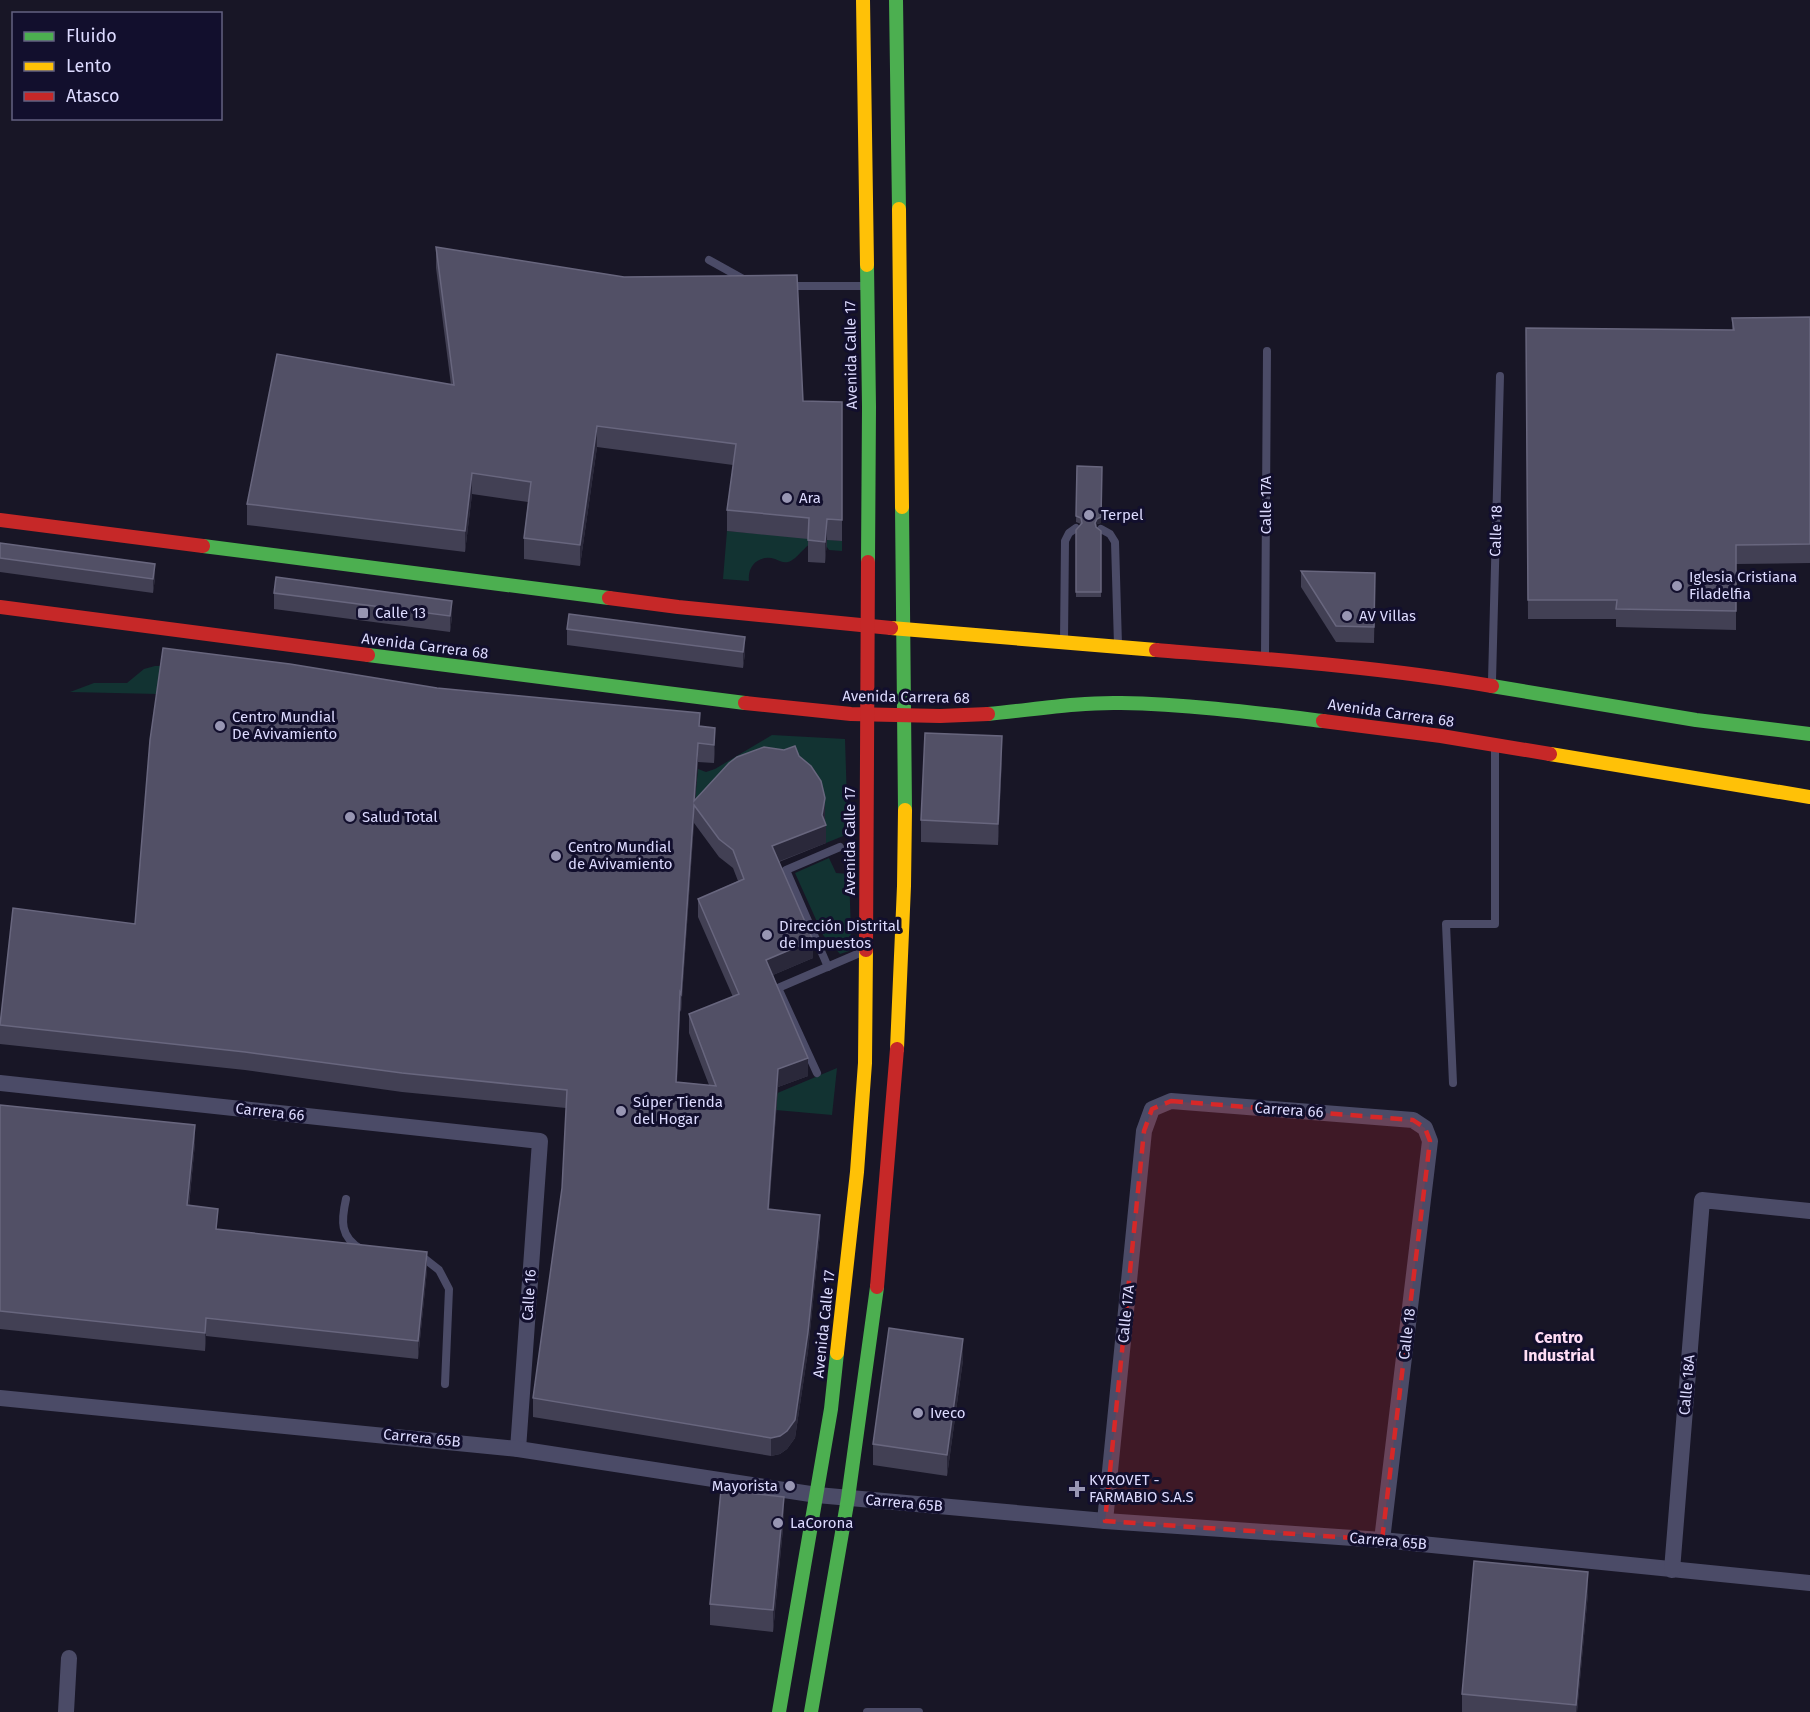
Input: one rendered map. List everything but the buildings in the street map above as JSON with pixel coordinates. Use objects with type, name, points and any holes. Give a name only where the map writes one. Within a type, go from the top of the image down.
[{"type":"main road","name":"Avenida Calle 17","points":[[811,1712],[848,1498],[879,1273],[880,1065],[866,951],[869,407],[862,0]]},
{"type":"main road","name":"Avenida Calle 17","points":[[778,1712],[831,1409],[855,1195],[880,1065],[904,886],[905,715],[896,0]]},
{"type":"main road","points":[[0,520],[668,606],[1064,644],[1265,659],[1396,672],[1492,685],[1696,720],[1810,734]]},
{"type":"main road","name":"Avenida Carrera 68","points":[[0,607],[765,706],[905,715],[982,715],[1089,704],[1166,705],[1263,713],[1495,744],[1810,796]]},
{"type":"street","name":"Carrera 66","points":[[0,1083],[540,1141]]},
{"type":"street","name":"Carrera 66","points":[[1152,1109],[1171,1101],[1413,1120],[1425,1128]]},
{"type":"street","name":"Calle 17A","points":[[1105,1521],[1144,1131],[1152,1109]]},
{"type":"street","name":"Calle 18","points":[[1382,1540],[1430,1142],[1425,1128]]},
{"type":"street","name":"Calle 16","points":[[518,1449],[540,1141]]},
{"type":"street","name":"Calle 18A","points":[[1672,1570],[1702,1200],[1810,1211]]},
{"type":"street","name":"Carrera 65B","points":[[0,1398],[518,1449],[817,1495],[1105,1521],[1382,1540],[1810,1583]]},
{"type":"street","points":[[66,1712],[69,1658]]},
{"type":"lane","points":[[709,260],[744,280],[754,281]]},
{"type":"lane","points":[[782,286],[867,286]]},
{"type":"lane","name":"Calle 17A","points":[[1265,659],[1268,351]]},
{"type":"lane","name":"Calle 18","points":[[1492,685],[1500,376]]},
{"type":"lane","points":[[1064,644],[1065,541],[1069,533],[1076,528]]},
{"type":"lane","points":[[1101,529],[1110,534],[1115,543],[1118,647]]},
{"type":"lane","points":[[1453,1083],[1446,924],[1495,924],[1495,744]]},
{"type":"lane","points":[[828,967],[786,870],[840,847]]},
{"type":"lane","points":[[817,1073],[778,988],[866,951]]},
{"type":"lane","points":[[346,1199],[342,1217],[343,1231],[351,1243],[361,1249],[371,1251]]},
{"type":"lane","points":[[414,1257],[425,1259],[439,1270],[449,1288],[445,1384]]},
{"type":"lane","points":[[867,1712],[919,1712]]},
{"type":"highlighted area","points":[[1171,1101],[1413,1120],[1425,1128],[1430,1141],[1382,1540],[1105,1521],[1144,1131],[1152,1109]]},
{"type":"green space","points":[[727,531],[842,541],[842,551],[829,550],[823,543],[813,542],[788,562],[769,558],[759,560],[752,566],[749,581],[723,579]]},
{"type":"green space","points":[[163,666],[159,694],[70,692],[94,683],[127,683],[144,669]]},
{"type":"green space","points":[[772,735],[845,739],[848,834],[826,843],[822,834],[825,817],[695,799],[698,769],[706,772],[715,769]]},
{"type":"green space","points":[[829,858],[836,873],[849,874],[851,932],[849,951],[840,954],[823,935],[795,873]]},
{"type":"green space","points":[[837,1068],[832,1115],[744,1107]]},
{"type":"traffic: fast","points":[[896,0],[899,209]]},
{"type":"traffic: fast","points":[[867,265],[868,562]]},
{"type":"traffic: fast","points":[[902,507],[905,810]]},
{"type":"traffic: fast","points":[[203,546],[609,598]]},
{"type":"traffic: fast","points":[[368,655],[745,703]]},
{"type":"traffic: fast","points":[[1492,686],[1696,720],[1810,734]]},
{"type":"traffic: fast","points":[[988,714],[1071,705],[1121,703],[1197,707],[1323,721]]},
{"type":"traffic: fast","points":[[811,1712],[848,1498],[877,1287]]},
{"type":"traffic: fast","points":[[779,1712],[831,1409],[837,1353]]},
{"type":"traffic: slow","points":[[863,0],[867,265]]},
{"type":"traffic: slow","points":[[899,209],[902,507]]},
{"type":"traffic: slow","points":[[891,628],[1156,650]]},
{"type":"traffic: slow","points":[[1550,754],[1810,797]]},
{"type":"traffic: slow","points":[[897,1049],[905,810]]},
{"type":"traffic: slow","points":[[837,1353],[857,1172],[865,1063],[866,950]]},
{"type":"traffic: jam","points":[[0,520],[203,546]]},
{"type":"traffic: jam","points":[[866,950],[868,562]]},
{"type":"traffic: jam","points":[[609,598],[891,628]]},
{"type":"traffic: jam","points":[[0,607],[368,655]]},
{"type":"traffic: jam","points":[[1156,650],[1282,660],[1492,686]]},
{"type":"traffic: jam","points":[[745,703],[851,714],[940,716],[988,714]]},
{"type":"traffic: jam","points":[[1323,721],[1441,736],[1550,754]]},
{"type":"traffic: jam","points":[[877,1287],[897,1049]]},
{"type":"place","name":"Ara","points":[[787,498]]},
{"type":"place","name":"Terpel","points":[[1089,515]]},
{"type":"place","name":"Iglesia Cristiana Filadelfia","points":[[1677,586]]},
{"type":"place","name":"Calle 13","points":[[363,613]]},
{"type":"place","name":"AV Villas","points":[[1347,616]]},
{"type":"place","name":"Centro Mundial De Avivamiento","points":[[220,726]]},
{"type":"place","name":"Salud Total","points":[[350,817]]},
{"type":"place","name":"Centro Mundial de Avivamiento","points":[[556,856]]},
{"type":"place","name":"Dirección Distrital de Impuestos","points":[[767,935]]},
{"type":"place","name":"Súper Tienda del Hogar","points":[[621,1111]]},
{"type":"place","name":"Iveco","points":[[918,1413]]},
{"type":"place","name":"Mayorista","points":[[790,1486]]},
{"type":"place","name":"KYROVET - FARMABIO S.A.S","points":[[1077,1489]]},
{"type":"place","name":"LaCorona","points":[[778,1523]]},
{"type":"district","name":"Centro Industrial","points":[[1559,1346]]}]
